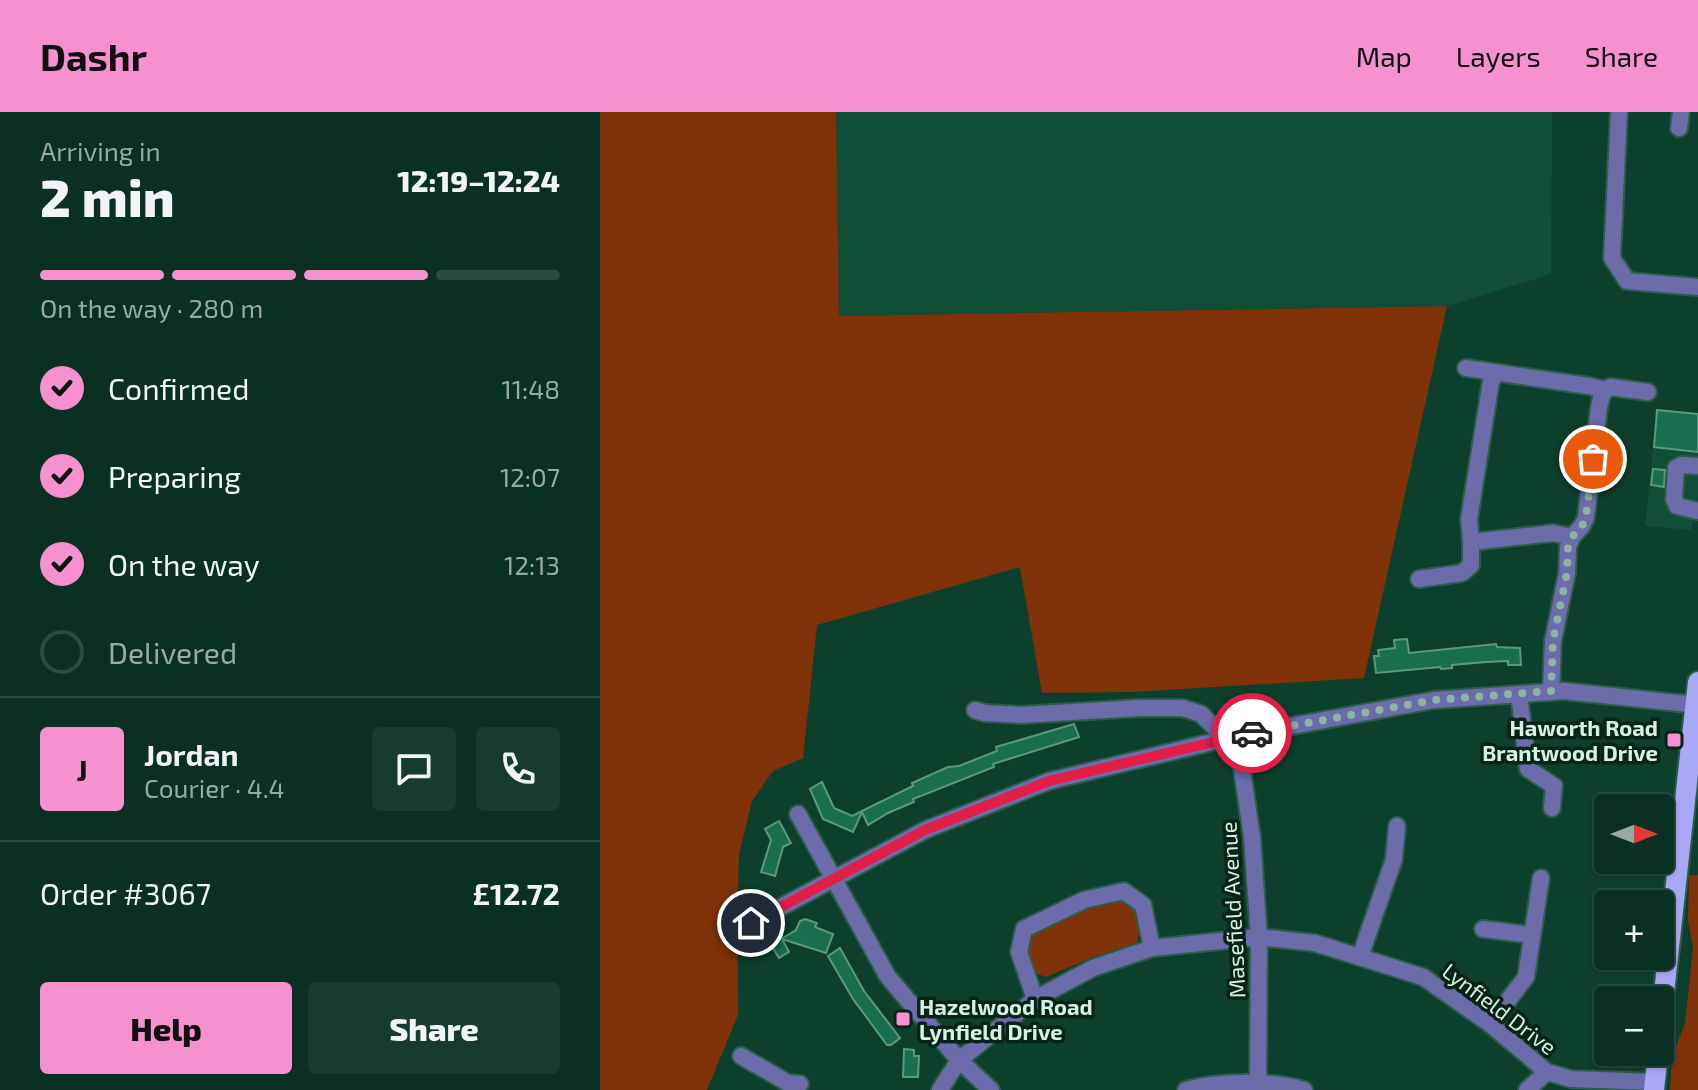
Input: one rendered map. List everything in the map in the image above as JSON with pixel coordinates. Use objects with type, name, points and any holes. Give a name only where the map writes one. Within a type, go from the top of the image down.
[{"type":"main road","points":[[1665,986],[1698,682]]},
{"type":"main road","points":[[1654,1086],[1656,1066]]},
{"type":"street","points":[[1619,112],[1612,258],[1627,281],[1698,287]]},
{"type":"street","points":[[1466,368],[1606,390]]},
{"type":"street","points":[[1419,579],[1462,573],[1471,565],[1469,519],[1491,381],[1497,373]]},
{"type":"street","points":[[1551,691],[1553,641],[1567,573],[1568,547],[1586,517],[1600,399],[1610,387],[1648,392]]},
{"type":"street","points":[[1698,466],[1682,465],[1676,468],[1674,499],[1677,506],[1698,511]]},
{"type":"street","points":[[1471,542],[1553,533],[1572,537]]},
{"type":"street","points":[[751,923],[925,830],[1049,781],[1232,737],[1434,700],[1551,691],[1697,705]]},
{"type":"street","points":[[1519,694],[1528,769],[1554,786],[1552,808]]},
{"type":"street","points":[[975,710],[1021,715],[1183,708],[1201,714],[1232,737]]},
{"type":"street","name":"Masefield Avenue","points":[[1232,737],[1252,837],[1259,937],[1258,1083]]},
{"type":"street","points":[[798,814],[888,977],[959,1060],[991,1090]]},
{"type":"street","points":[[1360,957],[1394,859],[1397,826]]},
{"type":"street","points":[[1490,1024],[1526,977],[1541,878]]},
{"type":"street","points":[[1035,999],[1019,952],[1024,929],[1084,900],[1124,891],[1143,905],[1152,948]]},
{"type":"street","points":[[1483,929],[1532,935]]},
{"type":"street","name":"Lynfield Drive","points":[[940,1090],[959,1060],[1035,999],[1093,968],[1152,948],[1259,937],[1315,943],[1423,977],[1490,1024],[1547,1072],[1571,1079],[1654,1086]]},
{"type":"street","points":[[741,1056],[789,1085]]},
{"type":"street","points":[[1527,1090],[1547,1072]]},
{"type":"street","points":[[1186,1090],[1204,1085],[1258,1083],[1304,1090]]},
{"type":"shaded area","points":[[600,112],[836,112],[839,316],[1447,306],[1364,678],[1131,692],[1042,693],[1020,567],[817,625],[803,758],[773,771],[752,801],[739,854],[738,1015],[707,1090],[600,1090]]},
{"type":"shaded area","points":[[836,112],[1552,112],[1551,274],[1447,306],[839,316]]},
{"type":"shaded area","points":[[1657,410],[1698,414],[1698,495],[1691,530],[1645,526]]},
{"type":"shaded area","points":[[1689,875],[1698,875],[1698,1090],[1670,1090],[1674,1051],[1685,1024],[1693,947],[1688,921]]},
{"type":"shaded area","points":[[1122,898],[1137,910],[1141,926],[1137,943],[1046,977],[1032,972],[1024,950],[1029,932],[1086,907]]},
{"type":"building","points":[[1657,410],[1698,414],[1698,452],[1654,447]]},
{"type":"building","points":[[1653,469],[1665,470],[1664,487],[1651,485]]},
{"type":"building","points":[[1407,639],[1409,653],[1496,644],[1497,647],[1520,648],[1521,665],[1508,665],[1508,661],[1486,662],[1452,665],[1452,668],[1376,673],[1374,656],[1379,656],[1378,650],[1395,648],[1394,640]]},
{"type":"building","points":[[1074,724],[1079,737],[993,764],[994,767],[913,799],[914,802],[868,825],[862,812],[853,832],[823,819],[810,789],[822,782],[834,808],[852,816],[913,786],[912,783],[997,751],[996,747]]},
{"type":"building","points":[[779,821],[791,843],[783,847],[775,876],[761,872],[771,840],[765,829]]},
{"type":"building","points":[[805,919],[833,934],[826,953],[782,939],[789,952],[779,958],[771,945],[796,930],[800,921]]},
{"type":"building","points":[[840,948],[864,991],[900,1038],[891,1045],[887,1045],[853,999],[828,956]]},
{"type":"building","points":[[904,1049],[914,1050],[914,1056],[919,1056],[918,1077],[903,1077]]},
{"type":"way so far","points":[[1252,733],[1434,700],[1551,691],[1551,657],[1567,573],[1568,547],[1586,517],[1593,459]]},
{"type":"place","name":"Haworth Road Brantwood Drive","points":[[1674,740]]},
{"type":"place","name":"Hazelwood Road Lynfield Drive","points":[[903,1019]]},
{"type":"route","points":[[751,923],[925,830],[1049,781],[1252,733]]}]
